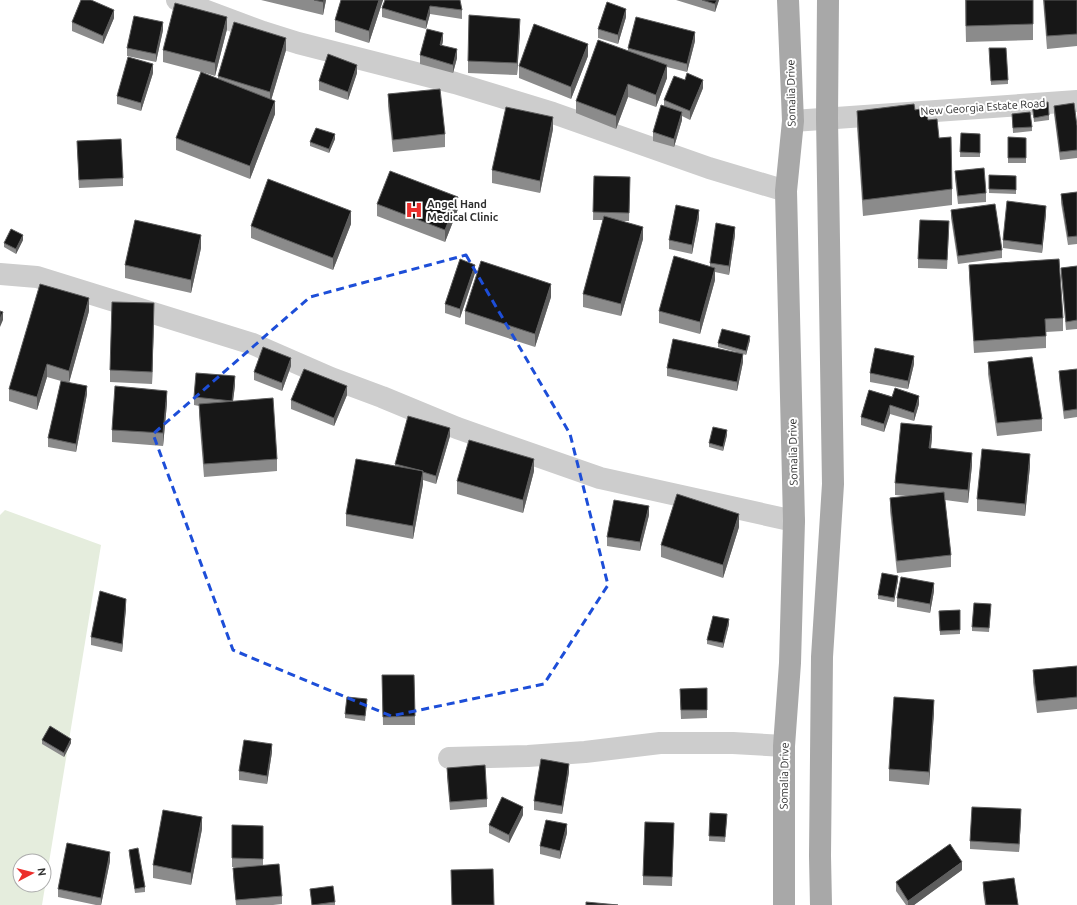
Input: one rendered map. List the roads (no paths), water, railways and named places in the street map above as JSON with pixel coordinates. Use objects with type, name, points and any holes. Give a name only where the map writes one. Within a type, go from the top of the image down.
[{"type":"main road","name":"Somalia Drive","points":[[784,905],[784,746],[790,663],[794,521],[786,191],[793,121],[788,0]]},
{"type":"main road","points":[[821,905],[820,848],[822,657],[833,484],[826,118],[828,0]]},
{"type":"street","points":[[176,0],[263,32],[298,43],[455,83],[553,113],[709,168],[786,191]]},
{"type":"street","name":"New Georgia Estate Road","points":[[793,121],[1077,101]]},
{"type":"street","points":[[0,274],[36,277],[253,344],[331,378],[457,428],[600,478],[794,521]]},
{"type":"street","points":[[449,758],[528,756],[585,752],[660,743],[733,743],[784,746]]},
{"type":"place","name":"Angel Hand Medical Clinic","points":[[414,210]]}]
